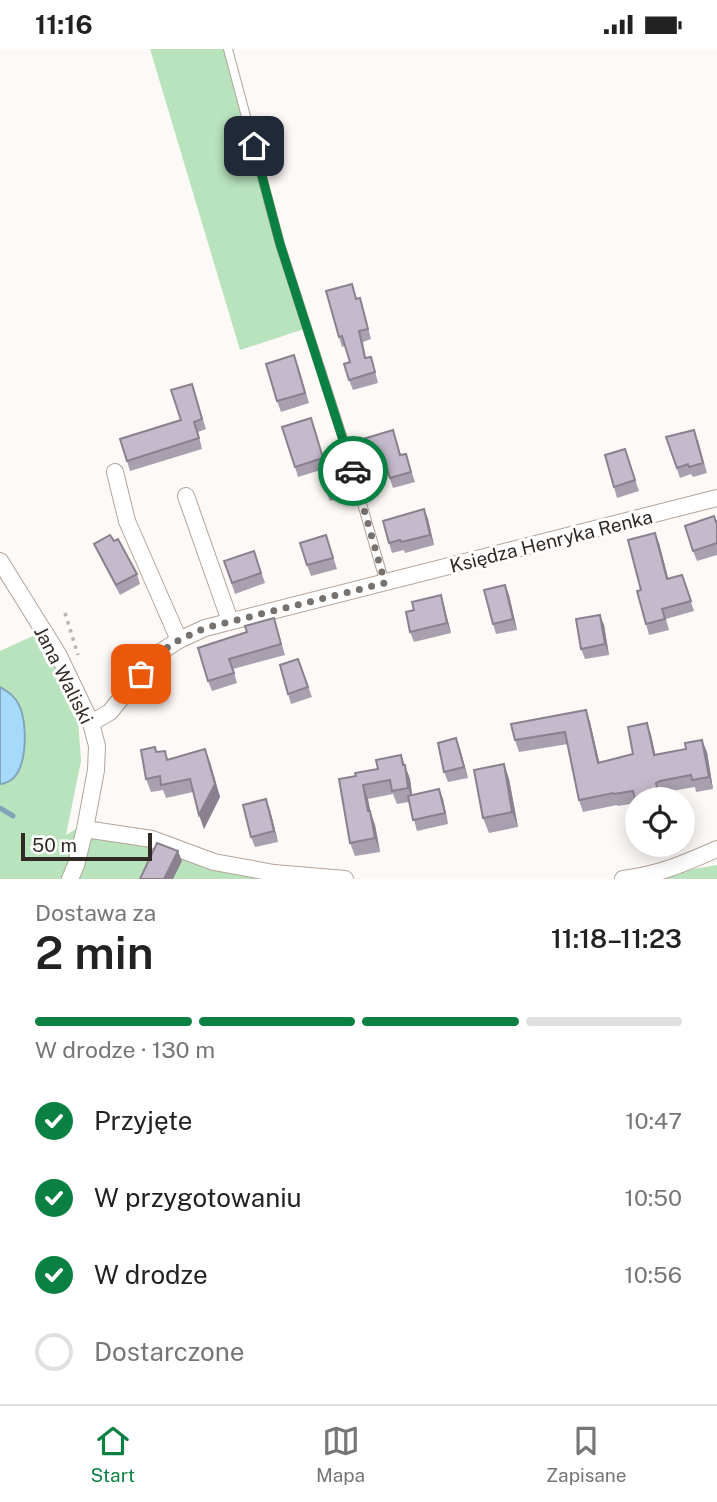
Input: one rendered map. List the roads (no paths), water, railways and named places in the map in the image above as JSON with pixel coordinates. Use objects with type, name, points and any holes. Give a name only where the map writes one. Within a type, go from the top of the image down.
[{"type":"street","points":[[115,472],[127,521],[179,640]]},
{"type":"street","points":[[186,496],[230,621]]},
{"type":"street","name":"Księdza Henryka Renka","points":[[91,723],[110,712],[156,655],[205,628],[717,498]]},
{"type":"street","name":"Jana Waliski","points":[[0,561],[58,654],[91,723],[97,746],[96,770],[85,829],[70,879]]},
{"type":"street","points":[[85,829],[152,839],[215,862],[274,873],[345,879]]},
{"type":"street","points":[[623,879],[674,868],[717,849]]},
{"type":"lane","points":[[228,49],[280,244],[345,445],[385,583]]},
{"type":"water","points":[[0,687],[18,703],[23,716],[25,740],[21,764],[16,774],[10,781],[0,784]]},
{"type":"waterway","points":[[0,808],[13,816]]}]
